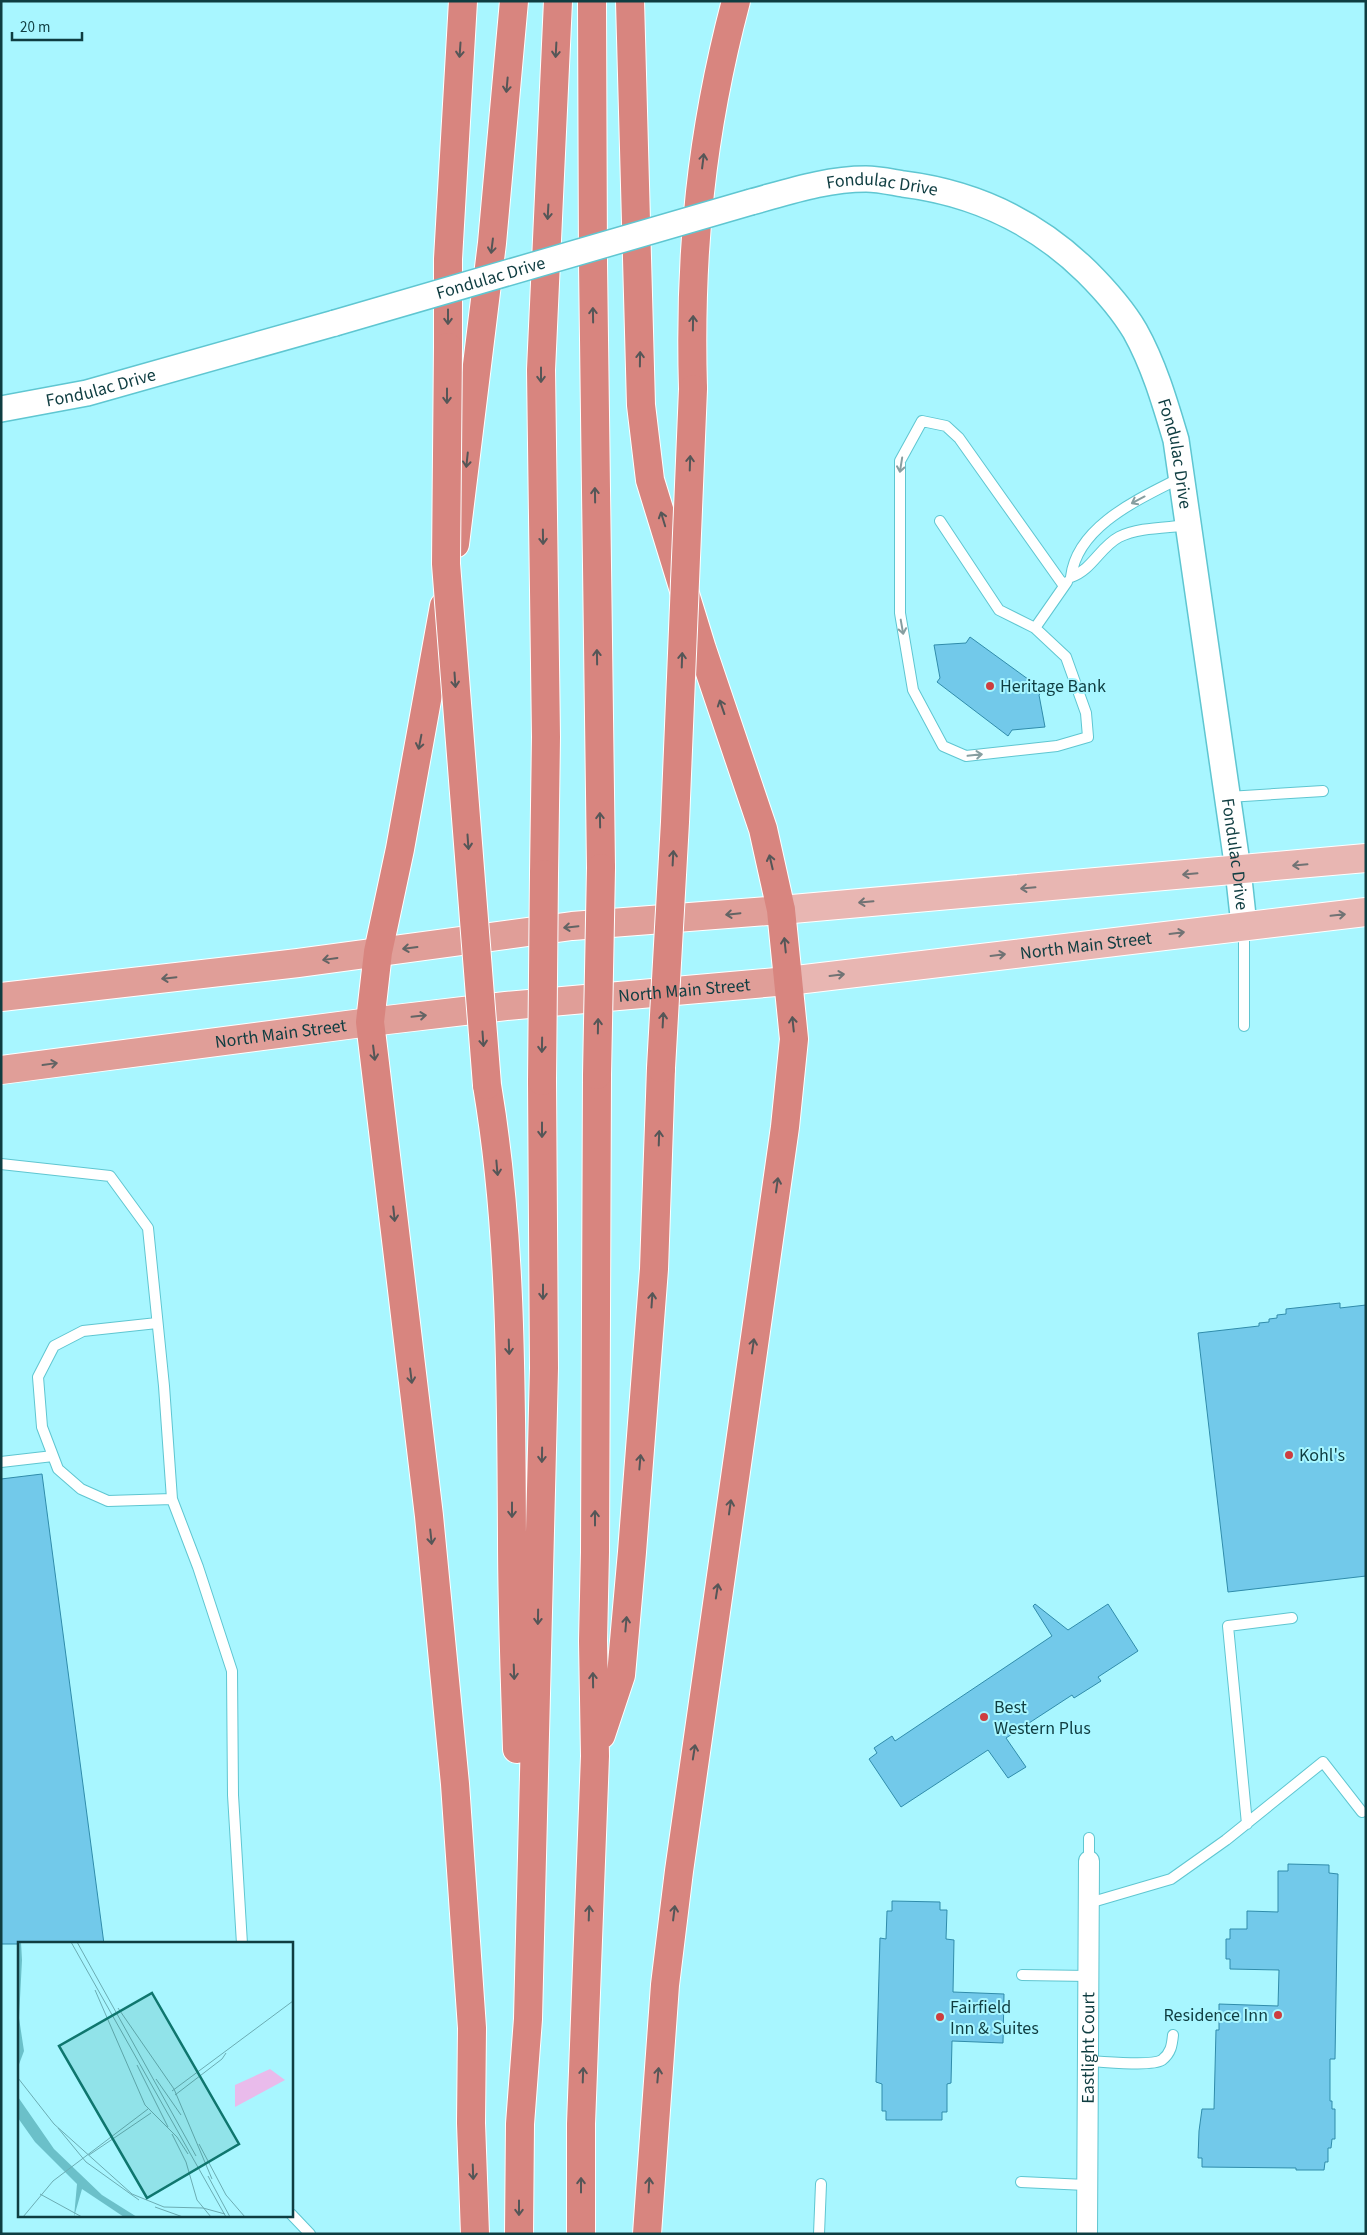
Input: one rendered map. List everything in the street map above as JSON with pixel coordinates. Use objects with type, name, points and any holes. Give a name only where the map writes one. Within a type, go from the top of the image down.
[{"type":"highway","points":[[463,1],[448,259],[446,564],[487,1085],[494,1129],[509,1347],[513,1646],[528,2019]]},
{"type":"highway","points":[[475,2234],[471,2123],[472,2028],[455,1784],[429,1516],[370,1022],[378,952],[421,735],[457,528],[492,243],[514,1]]},
{"type":"highway","points":[[519,2234],[520,2124],[528,2019],[544,1368],[542,1081],[546,737],[541,370],[558,1]]},
{"type":"highway","points":[[581,2234],[581,2124],[595,1756],[593,1641],[600,868],[592,1]]},
{"type":"highway","points":[[630,1],[641,405],[649,473],[702,649],[763,829],[781,910],[794,1039],[785,1127],[691,1773],[666,1976],[647,2234]]},
{"type":"highway","points":[[595,1756],[621,1675],[654,1269],[661,1068],[675,822],[694,389],[693,269],[702,160],[710,114],[736,1]]},
{"type":"highway","points":[[1,997],[378,952],[572,926],[781,910]]},
{"type":"highway","name":"North Main Street","points":[[1,1070],[506,1006],[788,981]]},
{"type":"main road","points":[[781,910],[1366,858]]},
{"type":"main road","name":"North Main Street","points":[[788,981],[1244,925],[1366,912]]},
{"type":"street","name":"Fondulac Drive","points":[[1,409],[87,393],[811,185],[868,179],[959,194],[992,206],[1025,223],[1071,256],[1106,291],[1134,329],[1162,392],[1176,440],[1228,797],[1244,925]]},
{"type":"street","name":"Eastlight Court","points":[[1086,2234],[1089,1861]]},
{"type":"lane","points":[[940,521],[999,610],[1035,628],[1066,657],[1086,713],[1088,737],[1056,746],[966,756],[943,746],[913,690],[900,612],[900,461],[922,421],[946,426],[959,438],[1064,586]]},
{"type":"lane","points":[[1071,577],[1072,563],[1087,537],[1132,502],[1181,477]]},
{"type":"lane","points":[[1035,628],[1071,577],[1080,574],[1118,538],[1140,531],[1189,525]]},
{"type":"lane","points":[[1228,797],[1323,791]]},
{"type":"lane","points":[[1244,925],[1244,1026]]},
{"type":"lane","points":[[1,1164],[110,1176],[148,1228],[172,1499],[198,1567],[232,1671],[233,1795],[242,1942]]},
{"type":"lane","points":[[157,1322],[83,1331],[54,1346],[38,1378],[42,1427],[58,1469],[80,1489],[108,1501],[172,1499]]},
{"type":"lane","points":[[1,1462],[53,1456]]},
{"type":"lane","points":[[1247,1824],[1228,1626],[1292,1618]]},
{"type":"lane","points":[[1089,1903],[1171,1880],[1247,1824],[1323,1762],[1362,1812]]},
{"type":"lane","points":[[1089,1838],[1089,1861]]},
{"type":"lane","points":[[1022,1975],[1089,1976]]},
{"type":"lane","points":[[1086,2061],[1148,2063],[1161,2061],[1171,2049],[1173,2035]]},
{"type":"lane","points":[[1021,2182],[1086,2185]]},
{"type":"lane","points":[[820,2234],[821,2184]]},
{"type":"lane","points":[[292,2215],[308,2234]]},
{"type":"building","name":"Heritage Bank","points":[[970,637],[1043,690],[1039,695],[1045,727],[1012,730],[1008,736],[937,682],[940,678],[934,645],[966,643]]},
{"type":"building","name":"Kohl's","points":[[1340,1303],[1340,1308],[1366,1305],[1366,1576],[1228,1592],[1198,1333],[1259,1326],[1259,1323],[1269,1322],[1269,1319],[1277,1318],[1277,1315],[1286,1314],[1286,1309]]},
{"type":"building","points":[[42,1474],[104,1942],[18,1942],[18,1944],[1,1944],[1,1479]]},
{"type":"building","name":"Best Western Plus","points":[[1035,1604],[1068,1630],[1108,1604],[1138,1651],[1098,1677],[1101,1681],[1074,1698],[1072,1695],[1006,1738],[1026,1767],[1008,1778],[988,1750],[901,1807],[869,1759],[877,1753],[874,1748],[892,1736],[895,1741],[1052,1636],[1033,1606]]},
{"type":"building","name":"Residence Inn","points":[[1288,1864],[1329,1865],[1329,1873],[1338,1874],[1335,2059],[1330,2059],[1330,2101],[1332,2101],[1332,2109],[1335,2109],[1335,2139],[1332,2139],[1331,2148],[1328,2148],[1328,2162],[1325,2162],[1324,2170],[1202,2167],[1202,2158],[1198,2158],[1199,2131],[1202,2109],[1214,2109],[1216,2030],[1219,2030],[1219,2004],[1278,2006],[1279,1970],[1230,1969],[1230,1959],[1226,1959],[1226,1939],[1230,1939],[1230,1929],[1247,1929],[1247,1911],[1278,1912],[1278,1871],[1288,1871]]},
{"type":"building","name":"Fairfield Inn & Suites","points":[[892,1901],[940,1902],[940,1910],[947,1910],[946,1939],[954,1940],[953,1992],[1004,1994],[1003,2043],[952,2041],[951,2083],[947,2084],[947,2112],[942,2112],[942,2120],[886,2120],[886,2111],[882,2111],[882,2084],[876,2082],[880,1938],[886,1939],[887,1911],[892,1911]]},
{"type":"place","name":"Heritage Bank","points":[[990,686]]},
{"type":"place","name":"Kohl's","points":[[1289,1455]]},
{"type":"place","name":"Best Western Plus","points":[[984,1717]]},
{"type":"place","name":"Residence Inn","points":[[1278,2015]]},
{"type":"place","name":"Fairfield Inn & Suites","points":[[940,2017]]}]
